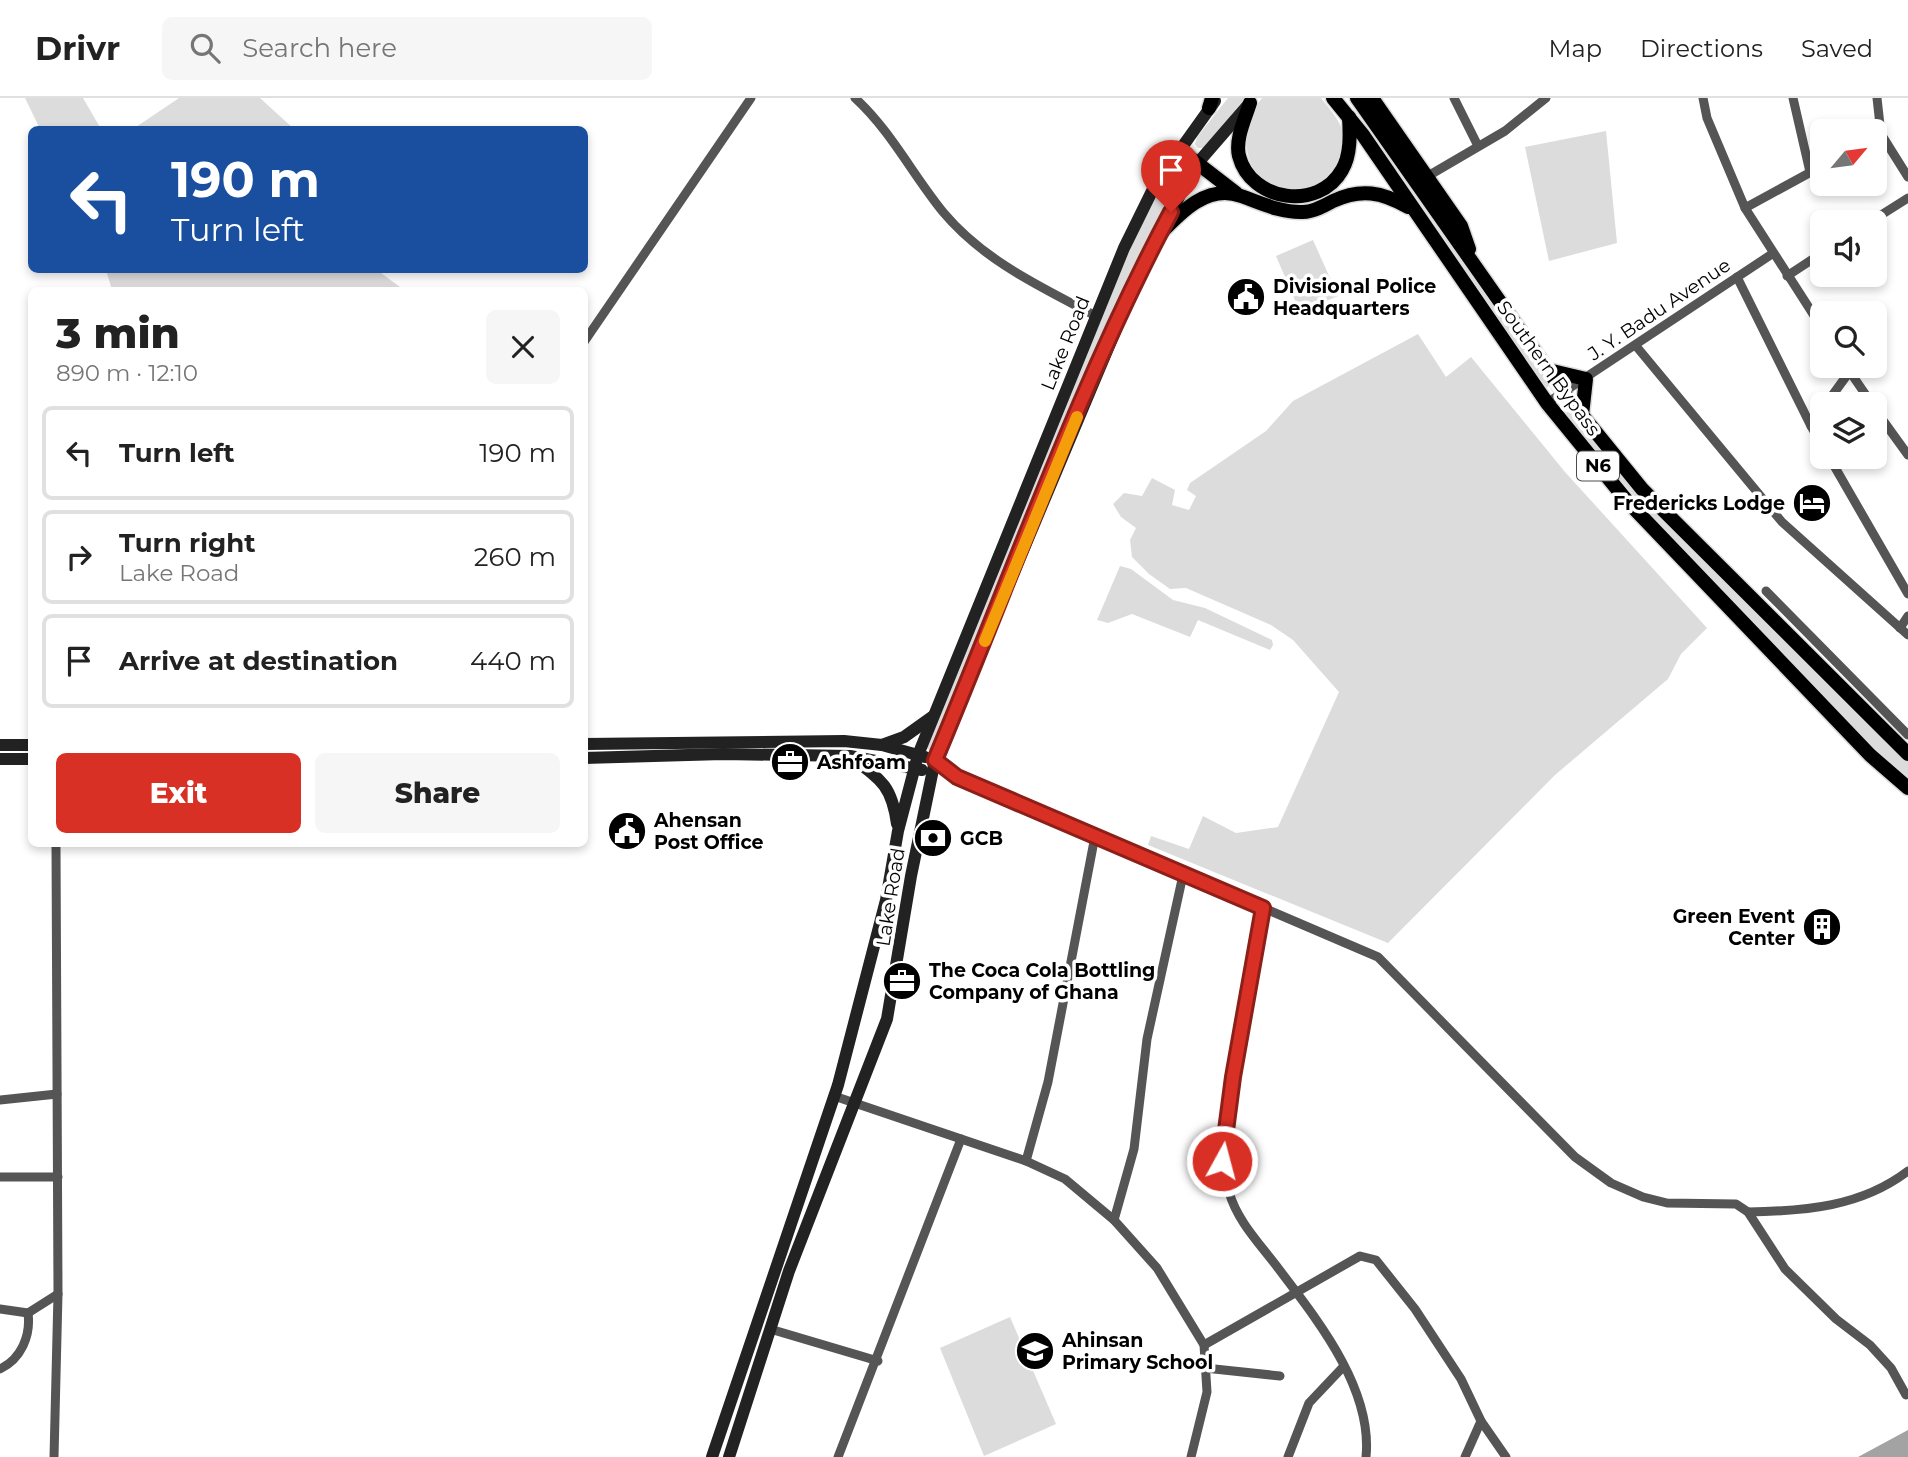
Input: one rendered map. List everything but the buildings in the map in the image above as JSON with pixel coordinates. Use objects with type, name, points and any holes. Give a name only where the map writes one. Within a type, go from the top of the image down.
[{"type":"highway","name":"Southern Bypass","points":[[1357,98],[1564,393],[1642,489],[1908,754]]},
{"type":"highway","points":[[1372,98],[1461,226],[1472,261]]},
{"type":"highway","points":[[1252,100],[1239,139],[1239,155],[1253,182],[1264,190],[1287,196],[1311,195],[1334,181],[1348,158],[1349,117]]},
{"type":"highway","name":"Southern Bypass","points":[[1335,101],[1349,117],[1547,403],[1645,520],[1852,736],[1908,788]]},
{"type":"highway","points":[[1179,149],[1237,194],[1267,207],[1294,213],[1307,212],[1346,195],[1372,191],[1392,197],[1412,209]]},
{"type":"highway","points":[[1159,235],[1185,207],[1208,197],[1237,194]]},
{"type":"highway","points":[[1548,370],[1586,379],[1582,415]]},
{"type":"main road","name":"Lake Road","points":[[729,1457],[770,1329],[853,1102],[887,1019],[911,876],[935,760],[1092,381],[1159,235],[1196,164],[1252,100]]},
{"type":"main road","name":"Lake Road","points":[[712,1457],[834,1096],[886,900],[898,831],[916,761],[932,717],[1124,248],[1155,185],[1213,101]]},
{"type":"main road","points":[[882,745],[904,737],[932,717]]},
{"type":"main road","points":[[588,744],[844,741],[882,745],[916,761],[933,774]]},
{"type":"main road","points":[[0,745],[28,745]]},
{"type":"main road","points":[[588,758],[850,756],[935,760]]},
{"type":"main road","points":[[850,756],[880,779],[890,792],[898,831]]},
{"type":"main road","points":[[0,759],[28,759]]},
{"type":"street","points":[[588,336],[751,98]]},
{"type":"street","points":[[855,98],[889,134],[942,211],[970,240],[1023,278],[1096,316]]},
{"type":"street","points":[[1454,98],[1478,146]]},
{"type":"street","points":[[1428,176],[1505,131],[1546,98]]},
{"type":"street","points":[[1745,208],[1810,172],[1793,98]]},
{"type":"street","points":[[1877,98],[1878,119]]},
{"type":"street","points":[[1700,99],[1745,208],[1810,310]]},
{"type":"street","points":[[1887,145],[1905,164],[1908,177]]},
{"type":"street","points":[[1887,211],[1908,198]]},
{"type":"street","name":"J. Y. Badu Avenue","points":[[1547,403],[1772,254]]},
{"type":"street","points":[[1787,276],[1810,261]]},
{"type":"street","points":[[1737,277],[1810,424]]},
{"type":"street","points":[[1636,346],[1782,523],[1908,635]]},
{"type":"street","points":[[1887,426],[1908,455]]},
{"type":"street","points":[[1836,469],[1908,594]]},
{"type":"street","points":[[1766,592],[1908,735]]},
{"type":"street","points":[[1900,628],[1908,616]]},
{"type":"street","points":[[935,760],[957,777],[1378,957],[1574,1157],[1611,1183],[1667,1203],[1736,1203],[1748,1212],[1785,1269],[1836,1319],[1870,1345],[1891,1368],[1906,1395]]},
{"type":"street","points":[[933,774],[957,777]]},
{"type":"street","points":[[1026,1161],[1048,1083],[1095,836]]},
{"type":"street","points":[[54,1457],[58,1294],[56,847]]},
{"type":"street","points":[[1114,1220],[1134,1149],[1146,1039],[1183,875]]},
{"type":"street","points":[[1263,908],[1233,1077],[1222,1161],[1229,1193],[1243,1223],[1297,1293],[1343,1366],[1367,1423],[1366,1457]]},
{"type":"street","points":[[0,1100],[57,1094]]},
{"type":"street","points":[[834,1096],[1026,1161],[1065,1179],[1114,1220],[1157,1268],[1204,1345],[1204,1412],[1191,1457]]},
{"type":"street","points":[[838,1457],[878,1361],[961,1139]]},
{"type":"street","points":[[1748,1212],[1832,1206],[1864,1197],[1908,1171]]},
{"type":"street","points":[[0,1177],[58,1177]]},
{"type":"street","points":[[1204,1345],[1360,1256],[1376,1260],[1415,1309],[1461,1380],[1481,1421],[1506,1457]]},
{"type":"street","points":[[0,1309],[29,1313],[58,1294]]},
{"type":"street","points":[[0,1369],[10,1364],[22,1348],[28,1335],[29,1313]]},
{"type":"street","points":[[770,1329],[878,1361]]},
{"type":"street","points":[[1288,1457],[1309,1404],[1343,1366]]},
{"type":"street","points":[[1205,1368],[1280,1376]]},
{"type":"street","points":[[1465,1457],[1481,1421]]},
{"type":"shaded area","points":[[25,98],[83,98],[99,126],[39,126]]},
{"type":"shaded area","points":[[179,98],[260,98],[291,126],[137,126]]},
{"type":"shaded area","points":[[1228,98],[1245,98],[1205,148],[1198,148],[1195,144],[1197,137]]},
{"type":"shaded area","points":[[1262,98],[1321,98],[1338,120],[1343,135],[1339,158],[1333,169],[1315,185],[1291,190],[1279,188],[1256,172],[1250,161],[1247,135],[1254,109]]},
{"type":"shaded area","points":[[1606,131],[1617,243],[1549,261],[1525,147]]},
{"type":"shaded area","points":[[1181,155],[1193,164],[1141,261],[1094,361],[971,656],[938,748],[931,752],[926,747],[1132,244],[1151,203]]},
{"type":"shaded area","points":[[1389,157],[1551,385],[1546,388]]},
{"type":"shaded area","points":[[1313,240],[1338,296],[1300,312],[1276,256]]},
{"type":"shaded area","points":[[107,273],[381,273],[400,287],[111,287]]},
{"type":"shaded area","points":[[1418,334],[1446,377],[1471,357],[1565,472],[1707,628],[1681,654],[1668,679],[1555,775],[1388,943],[1148,845],[1151,836],[1189,849],[1203,816],[1236,833],[1278,827],[1339,692],[1293,640],[1271,625],[1186,588],[1170,589],[1149,574],[1132,557],[1130,540],[1136,528],[1121,517],[1113,504],[1124,493],[1142,496],[1152,478],[1175,490],[1172,505],[1189,510],[1196,496],[1187,490],[1190,483],[1266,431],[1293,401]]},
{"type":"shaded area","points":[[1571,409],[1908,758],[1908,777],[1832,707],[1685,552],[1612,470],[1566,413]]},
{"type":"shaded area","points":[[1120,566],[1131,569],[1173,600],[1205,608],[1272,640],[1273,645],[1270,650],[1198,620],[1190,637],[1132,614],[1108,623],[1097,620]]},
{"type":"shaded area","points":[[1010,1317],[1056,1424],[984,1456],[940,1348]]},
{"type":"shaded area","points":[[1908,1430],[1908,1457],[1858,1457]]},
{"type":"slow traffic","points":[[985,641],[1077,417]]},
{"type":"place","name":"Divisional Police Headquarters","points":[[1246,297]]},
{"type":"place","name":"Fredericks Lodge","points":[[1812,503]]},
{"type":"place","name":"Ashfoam","points":[[790,762]]},
{"type":"place","name":"Ahensan Post Office","points":[[627,831]]},
{"type":"place","name":"GCB","points":[[933,838]]},
{"type":"place","name":"Green Event Center","points":[[1822,927]]},
{"type":"place","name":"The Coca Cola Bottling Company of Ghana","points":[[902,981]]},
{"type":"place","name":"Ahinsan Primary School","points":[[1035,1351]]},
{"type":"route","points":[[1171,212],[1143,265],[1092,381],[935,760],[957,777],[1263,908],[1233,1077],[1222,1161]]}]
